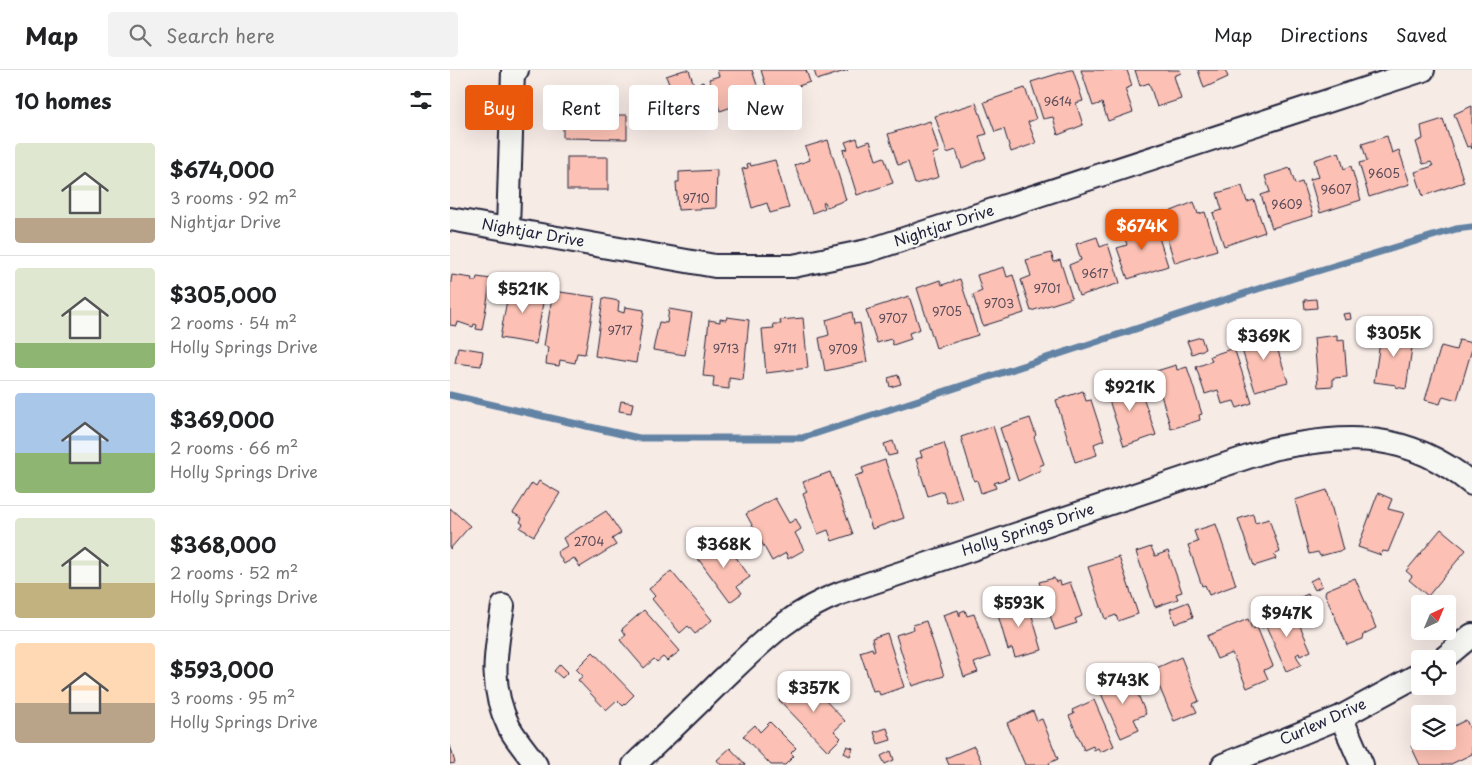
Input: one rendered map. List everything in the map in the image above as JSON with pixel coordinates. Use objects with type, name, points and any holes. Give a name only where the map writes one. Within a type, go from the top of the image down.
[{"type":"street","points":[[508,228],[513,71],[517,70]]},
{"type":"street","name":"Nightjar Drive","points":[[450,219],[715,266],[793,266],[867,250],[1423,70]]},
{"type":"street","name":"Holly Springs Drive","points":[[634,765],[767,638],[793,616],[815,602],[841,593],[1272,449],[1299,443],[1338,438],[1376,439],[1408,448],[1437,460],[1472,484]]},
{"type":"street","points":[[503,606],[494,664],[496,694],[510,728],[536,765]]},
{"type":"street","points":[[1454,650],[1472,635]]},
{"type":"street","name":"Curlew Drive","points":[[1223,765],[1341,717],[1411,679]]},
{"type":"street","points":[[1341,717],[1362,765]]},
{"type":"building","points":[[689,70],[694,85],[669,85],[666,76]]},
{"type":"building","points":[[717,70],[752,70],[757,85],[728,85],[728,108],[720,111],[718,105],[718,85],[711,85],[709,79],[719,76]]},
{"type":"building","points":[[761,70],[806,70],[810,82],[801,85],[766,85]]},
{"type":"building","points":[[814,70],[848,70],[817,80]]},
{"type":"building","points":[[1073,70],[1083,101],[1076,103],[1083,125],[1058,135],[1053,117],[1043,119],[1031,82]]},
{"type":"building","points":[[1081,70],[1127,70],[1132,86],[1125,89],[1133,112],[1108,121],[1102,103],[1093,106]]},
{"type":"building","points":[[1135,70],[1180,70],[1181,73],[1174,76],[1181,99],[1157,107],[1149,83],[1140,86]]},
{"type":"building","points":[[1198,70],[1225,70],[1228,77],[1204,88]]},
{"type":"building","points":[[1025,88],[1036,119],[1028,122],[1036,143],[1011,152],[1004,129],[995,132],[984,102]]},
{"type":"building","points":[[976,103],[987,134],[979,136],[986,158],[962,168],[956,150],[947,153],[935,116]]},
{"type":"building","points":[[1472,106],[1472,149],[1471,146],[1467,147],[1454,114]]},
{"type":"building","points":[[619,115],[627,115],[627,139],[563,138],[563,130],[619,130]]},
{"type":"building","points":[[1443,119],[1464,182],[1423,196],[1415,172],[1433,166],[1431,162],[1423,164],[1416,142],[1423,139],[1421,126]]},
{"type":"building","points":[[930,121],[939,152],[932,154],[939,177],[915,184],[908,162],[898,165],[888,134]]},
{"type":"building","points":[[1387,136],[1392,153],[1399,150],[1410,184],[1369,197],[1359,163],[1367,161],[1362,144]]},
{"type":"building","points":[[857,138],[859,145],[870,141],[876,160],[884,157],[893,183],[857,195],[843,150],[848,149],[845,142]]},
{"type":"building","points":[[828,140],[846,200],[827,207],[825,202],[823,203],[825,208],[812,213],[795,165],[810,160],[805,147]]},
{"type":"building","points":[[1339,152],[1344,169],[1351,166],[1361,200],[1320,213],[1310,179],[1319,177],[1314,160]]},
{"type":"building","points":[[567,157],[608,157],[608,190],[567,190]]},
{"type":"building","points":[[775,160],[789,208],[770,213],[767,203],[752,208],[742,169],[748,168],[747,164],[750,163],[751,166]]},
{"type":"building","points":[[1290,168],[1295,184],[1302,182],[1313,216],[1272,228],[1261,195],[1270,192],[1265,176]]},
{"type":"building","points":[[717,170],[716,208],[678,210],[676,182],[679,182],[679,172]]},
{"type":"building","points":[[1242,186],[1247,202],[1254,200],[1265,232],[1224,246],[1213,213],[1222,210],[1217,193]]},
{"type":"building","points":[[1194,202],[1198,214],[1205,212],[1217,250],[1175,263],[1165,232],[1174,228],[1169,212]]},
{"type":"building","points":[[1145,221],[1148,231],[1156,228],[1168,266],[1128,279],[1117,248],[1127,245],[1123,232],[1124,229]]},
{"type":"building","points":[[1097,237],[1100,247],[1108,244],[1120,283],[1079,296],[1069,265],[1081,260],[1076,244]]},
{"type":"building","points":[[1051,253],[1054,262],[1060,260],[1072,298],[1031,311],[1021,280],[1031,276],[1026,260]]},
{"type":"building","points":[[1004,267],[1007,277],[1013,275],[1024,313],[983,326],[973,295],[982,291],[977,275]]},
{"type":"building","points":[[452,275],[472,278],[471,281],[476,281],[477,277],[491,279],[482,330],[476,329],[477,325],[474,324],[473,327],[458,322],[457,326],[450,325],[450,287]]},
{"type":"building","points":[[960,279],[978,335],[936,348],[917,288],[940,280],[942,285]]},
{"type":"building","points":[[510,284],[545,291],[536,344],[500,338]]},
{"type":"building","points":[[553,291],[595,297],[585,354],[577,353],[575,363],[560,360],[559,366],[546,364],[548,347],[544,346]]},
{"type":"building","points":[[909,296],[920,329],[909,333],[911,339],[893,345],[891,339],[877,343],[866,310]]},
{"type":"building","points":[[603,298],[619,301],[618,311],[624,313],[625,307],[644,310],[636,363],[595,356]]},
{"type":"building","points":[[1316,299],[1317,308],[1305,309],[1304,300]]},
{"type":"building","points":[[669,309],[692,313],[685,355],[653,350],[659,322],[667,323]]},
{"type":"building","points":[[852,312],[854,324],[860,323],[867,362],[825,371],[819,338],[829,335],[826,320]]},
{"type":"building","points":[[1350,313],[1351,319],[1345,320],[1343,314]]},
{"type":"building","points":[[727,317],[749,320],[743,380],[729,378],[729,389],[713,387],[714,377],[703,376],[709,320],[720,322],[720,319],[726,320]]},
{"type":"building","points":[[803,318],[808,368],[766,373],[762,329],[774,328],[773,324],[781,324],[780,320]]},
{"type":"building","points":[[1271,329],[1288,382],[1255,391],[1242,350],[1247,348],[1244,338]]},
{"type":"building","points":[[1382,329],[1414,334],[1406,389],[1396,387],[1396,385],[1374,382]]},
{"type":"building","points":[[1337,335],[1337,341],[1344,340],[1347,377],[1333,378],[1333,386],[1318,387],[1314,338]]},
{"type":"building","points":[[1201,337],[1205,349],[1192,354],[1187,341]]},
{"type":"building","points":[[1459,340],[1472,343],[1472,349],[1457,400],[1443,396],[1440,404],[1425,400],[1441,346],[1456,350]]},
{"type":"building","points":[[458,347],[483,351],[481,366],[455,363]]},
{"type":"building","points":[[1234,348],[1252,403],[1237,408],[1234,401],[1222,404],[1218,390],[1205,394],[1196,367],[1212,361],[1210,356]]},
{"type":"building","points":[[1176,365],[1177,370],[1187,367],[1202,414],[1199,415],[1200,420],[1171,429],[1159,388],[1148,391],[1145,379],[1155,376],[1153,372]]},
{"type":"building","points":[[898,375],[901,384],[890,387],[888,378]]},
{"type":"building","points":[[1127,380],[1129,385],[1138,382],[1156,435],[1124,446],[1105,388]]},
{"type":"building","points":[[1083,391],[1086,401],[1091,400],[1104,440],[1094,444],[1097,455],[1075,462],[1056,400]]},
{"type":"building","points":[[621,401],[633,403],[631,413],[619,411]]},
{"type":"building","points":[[1030,418],[1036,435],[1034,437],[1044,464],[1039,466],[1041,470],[1018,481],[1000,428]]},
{"type":"building","points":[[993,426],[1009,478],[994,483],[996,488],[981,493],[977,480],[974,481],[961,437]]},
{"type":"building","points":[[893,441],[897,454],[888,456],[884,444]]},
{"type":"building","points":[[944,443],[962,498],[947,503],[943,491],[928,496],[916,459],[922,457],[920,451]]},
{"type":"building","points":[[885,460],[904,518],[872,529],[855,476],[864,473],[862,468]]},
{"type":"building","points":[[830,472],[853,534],[832,541],[828,530],[818,534],[803,494],[807,492],[803,482]]},
{"type":"building","points":[[539,481],[560,493],[534,536],[520,528],[523,524],[520,522],[522,518],[513,513],[532,483],[536,486]]},
{"type":"building","points":[[1327,490],[1343,550],[1320,556],[1318,552],[1309,554],[1295,500]]},
{"type":"building","points":[[1378,493],[1392,499],[1388,509],[1404,513],[1388,552],[1383,551],[1381,555],[1358,547]]},
{"type":"building","points":[[775,498],[789,523],[796,519],[801,529],[795,533],[804,550],[788,559],[786,553],[772,561],[746,514]]},
{"type":"building","points":[[450,508],[470,526],[450,549]]},
{"type":"building","points":[[606,511],[621,533],[612,539],[616,545],[580,567],[574,558],[564,564],[557,552],[567,546],[563,538]]},
{"type":"building","points":[[1253,514],[1255,523],[1269,519],[1280,552],[1274,555],[1276,559],[1254,566],[1238,519]]},
{"type":"building","points":[[1216,524],[1236,585],[1209,595],[1205,585],[1202,586],[1188,545],[1198,542],[1194,531]]},
{"type":"building","points":[[1441,529],[1466,550],[1429,595],[1409,580],[1412,576],[1406,571]]},
{"type":"building","points":[[716,541],[719,546],[725,542],[750,577],[737,586],[742,593],[730,602],[696,556]]},
{"type":"building","points":[[1151,547],[1155,556],[1168,551],[1182,592],[1176,594],[1178,599],[1155,607],[1136,552]]},
{"type":"building","points":[[1119,557],[1138,614],[1118,621],[1116,615],[1105,619],[1088,567]]},
{"type":"building","points":[[671,571],[712,620],[695,634],[688,626],[680,633],[652,599],[655,596],[649,589]]},
{"type":"building","points":[[1318,577],[1322,586],[1315,590],[1310,581]]},
{"type":"building","points":[[1054,578],[1056,582],[1060,581],[1061,585],[1070,582],[1082,616],[1075,619],[1077,623],[1055,630],[1039,582]]},
{"type":"building","points":[[1355,578],[1376,628],[1364,634],[1363,639],[1347,645],[1325,594],[1326,590]]},
{"type":"building","points":[[1308,594],[1313,607],[1304,611],[1299,598]]},
{"type":"building","points":[[1027,599],[1042,650],[1015,657],[1012,648],[1008,650],[996,608]]},
{"type":"building","points":[[1188,602],[1193,617],[1175,624],[1170,609]]},
{"type":"building","points":[[1286,609],[1288,615],[1294,612],[1311,651],[1300,656],[1299,653],[1296,655],[1301,665],[1286,671],[1266,626],[1262,628],[1259,621]]},
{"type":"building","points":[[644,610],[680,651],[667,661],[663,657],[657,662],[654,659],[644,668],[620,640],[626,635],[622,629]]},
{"type":"building","points":[[958,610],[960,617],[960,612],[965,610],[967,616],[974,614],[990,657],[974,663],[978,672],[964,677],[943,615]]},
{"type":"building","points":[[1248,619],[1252,629],[1257,627],[1273,666],[1264,670],[1268,679],[1247,688],[1232,653],[1217,659],[1207,636]]},
{"type":"building","points":[[926,621],[944,676],[912,686],[896,635],[914,629],[913,625]]},
{"type":"building","points":[[887,633],[904,687],[880,695],[878,690],[873,691],[860,652],[872,648],[873,651],[875,650],[872,638]]},
{"type":"building","points":[[593,652],[634,695],[623,706],[617,700],[606,710],[578,680],[583,676],[576,669]]},
{"type":"building","points":[[1181,657],[1199,701],[1193,704],[1197,712],[1174,721],[1152,670]]},
{"type":"building","points":[[560,664],[568,672],[562,678],[554,671]]},
{"type":"building","points":[[1130,675],[1146,714],[1134,719],[1139,730],[1121,738],[1099,689]]},
{"type":"building","points":[[803,677],[845,721],[834,731],[841,738],[828,751],[779,700]]},
{"type":"building","points":[[1094,700],[1114,746],[1100,752],[1098,748],[1094,750],[1093,746],[1084,750],[1069,716],[1074,714],[1072,710]]},
{"type":"building","points":[[1033,711],[1037,721],[1042,719],[1058,759],[1049,763],[1050,765],[1025,765],[1007,723]]},
{"type":"building","points":[[1466,720],[1472,733],[1472,754],[1449,765],[1420,765],[1413,750],[1456,750],[1456,725]]},
{"type":"building","points":[[770,722],[796,748],[791,753],[794,756],[785,765],[771,765],[743,736],[755,725],[760,732]]},
{"type":"building","points":[[887,728],[891,740],[878,744],[874,732]]},
{"type":"building","points":[[450,745],[455,763],[450,764]]},
{"type":"building","points":[[847,746],[853,748],[850,756],[844,753]]},
{"type":"building","points":[[974,746],[983,765],[949,765],[946,758]]},
{"type":"building","points":[[730,748],[746,765],[721,765],[717,760]]},
{"type":"building","points":[[891,751],[894,760],[885,764],[881,756]]},
{"type":"waterway","points":[[450,395],[639,438],[802,438],[1261,288],[1456,229],[1472,227]]}]
